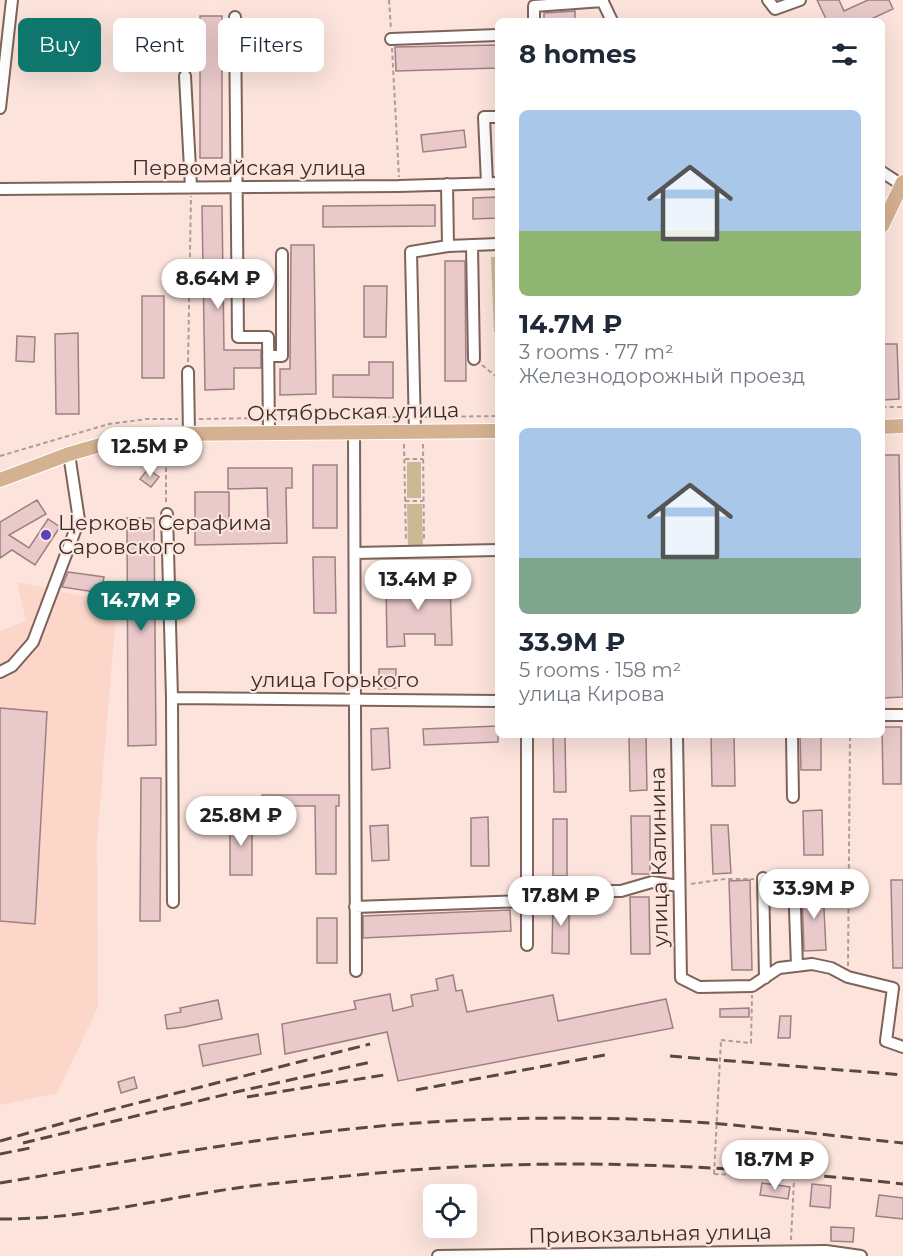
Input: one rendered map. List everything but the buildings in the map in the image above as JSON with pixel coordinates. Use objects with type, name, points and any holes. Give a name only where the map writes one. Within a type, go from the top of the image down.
[{"type":"main road","points":[[885,210],[902,184]]},
{"type":"main road","points":[[885,427],[903,426]]},
{"type":"main road","name":"Октябрьская улица","points":[[0,480],[69,454],[126,438],[166,434],[495,431]]},
{"type":"street","points":[[0,108],[12,0]]},
{"type":"street","points":[[534,18],[534,6],[603,0],[611,18]]},
{"type":"street","points":[[768,0],[775,9],[800,0]]},
{"type":"street","points":[[235,16],[238,337],[268,336],[269,434]]},
{"type":"street","points":[[391,39],[495,35]]},
{"type":"street","points":[[185,76],[191,188]]},
{"type":"street","points":[[493,183],[484,117],[495,117]]},
{"type":"street","points":[[885,174],[902,184]]},
{"type":"street","name":"Первомайская улица","points":[[0,189],[399,186],[493,183]]},
{"type":"street","points":[[447,184],[447,246]]},
{"type":"street","points":[[414,432],[411,252],[447,246],[495,244]]},
{"type":"street","points":[[472,245],[474,359]]},
{"type":"street","points":[[268,356],[282,356],[282,254]]},
{"type":"street","points":[[188,372],[189,435]]},
{"type":"street","points":[[354,433],[356,971]]},
{"type":"street","points":[[0,672],[12,666],[33,642],[79,520],[69,454]]},
{"type":"street","points":[[166,514],[172,699],[173,902]]},
{"type":"street","points":[[355,552],[495,550]]},
{"type":"street","name":"улица Горького","points":[[172,699],[495,701]]},
{"type":"street","points":[[885,715],[903,715]]},
{"type":"street","points":[[527,738],[527,945]]},
{"type":"street","name":"улица Калинина","points":[[677,738],[681,978],[699,987],[752,986]]},
{"type":"street","points":[[792,738],[793,797]]},
{"type":"street","points":[[763,878],[765,978]]},
{"type":"street","points":[[794,881],[797,966]]},
{"type":"street","points":[[552,891],[621,891],[652,882],[679,886]]},
{"type":"street","points":[[355,907],[527,902]]},
{"type":"street","points":[[752,986],[779,968],[812,964],[831,968],[848,977],[898,988],[886,1041],[903,1047]]},
{"type":"street","name":"Привокзальная улица","points":[[438,1256],[790,1251],[826,1251],[861,1256]]},
{"type":"path","points":[[389,0],[399,186]]},
{"type":"path","points":[[188,372],[191,188]]},
{"type":"path","points":[[474,359],[495,376]]},
{"type":"path","points":[[885,407],[903,407]]},
{"type":"path","points":[[414,432],[423,459],[424,551]]},
{"type":"path","points":[[406,551],[405,459],[414,432]]},
{"type":"path","points":[[166,434],[166,514]]},
{"type":"path","points":[[405,459],[423,459]]},
{"type":"path","points":[[405,501],[423,501]]},
{"type":"path","points":[[848,977],[850,738]]},
{"type":"path","points":[[679,886],[724,879],[763,878]]},
{"type":"path","points":[[740,1175],[714,1174],[721,1040],[751,1043],[752,986]]},
{"type":"path","points":[[790,1251],[794,1180]]},
{"type":"shaded area","points":[[491,257],[495,257],[494,332]]},
{"type":"shaded area","points":[[407,462],[421,462],[421,498],[407,498]]},
{"type":"shaded area","points":[[407,504],[422,504],[423,548],[408,548]]},
{"type":"shaded area","points":[[17,582],[117,603],[97,842],[98,1007],[57,1093],[0,1105],[0,631],[26,621]]},
{"type":"railway","points":[[0,1141],[102,1112],[370,1044]]},
{"type":"railway","points":[[416,1090],[610,1054]]},
{"type":"railway","points":[[670,1056],[903,1075]]},
{"type":"railway","points":[[23,1143],[371,1062]]},
{"type":"railway","points":[[247,1097],[384,1075]]},
{"type":"railway","points":[[0,1183],[310,1134],[435,1122],[498,1119],[666,1120],[903,1143]]},
{"type":"railway","points":[[0,1154],[35,1147]]},
{"type":"railway","points":[[0,1219],[70,1215],[280,1183],[457,1167],[568,1164],[680,1166],[792,1173],[903,1184]]},
{"type":"place","name":"Церковь Серафима Саровского","points":[[46,535]]}]
